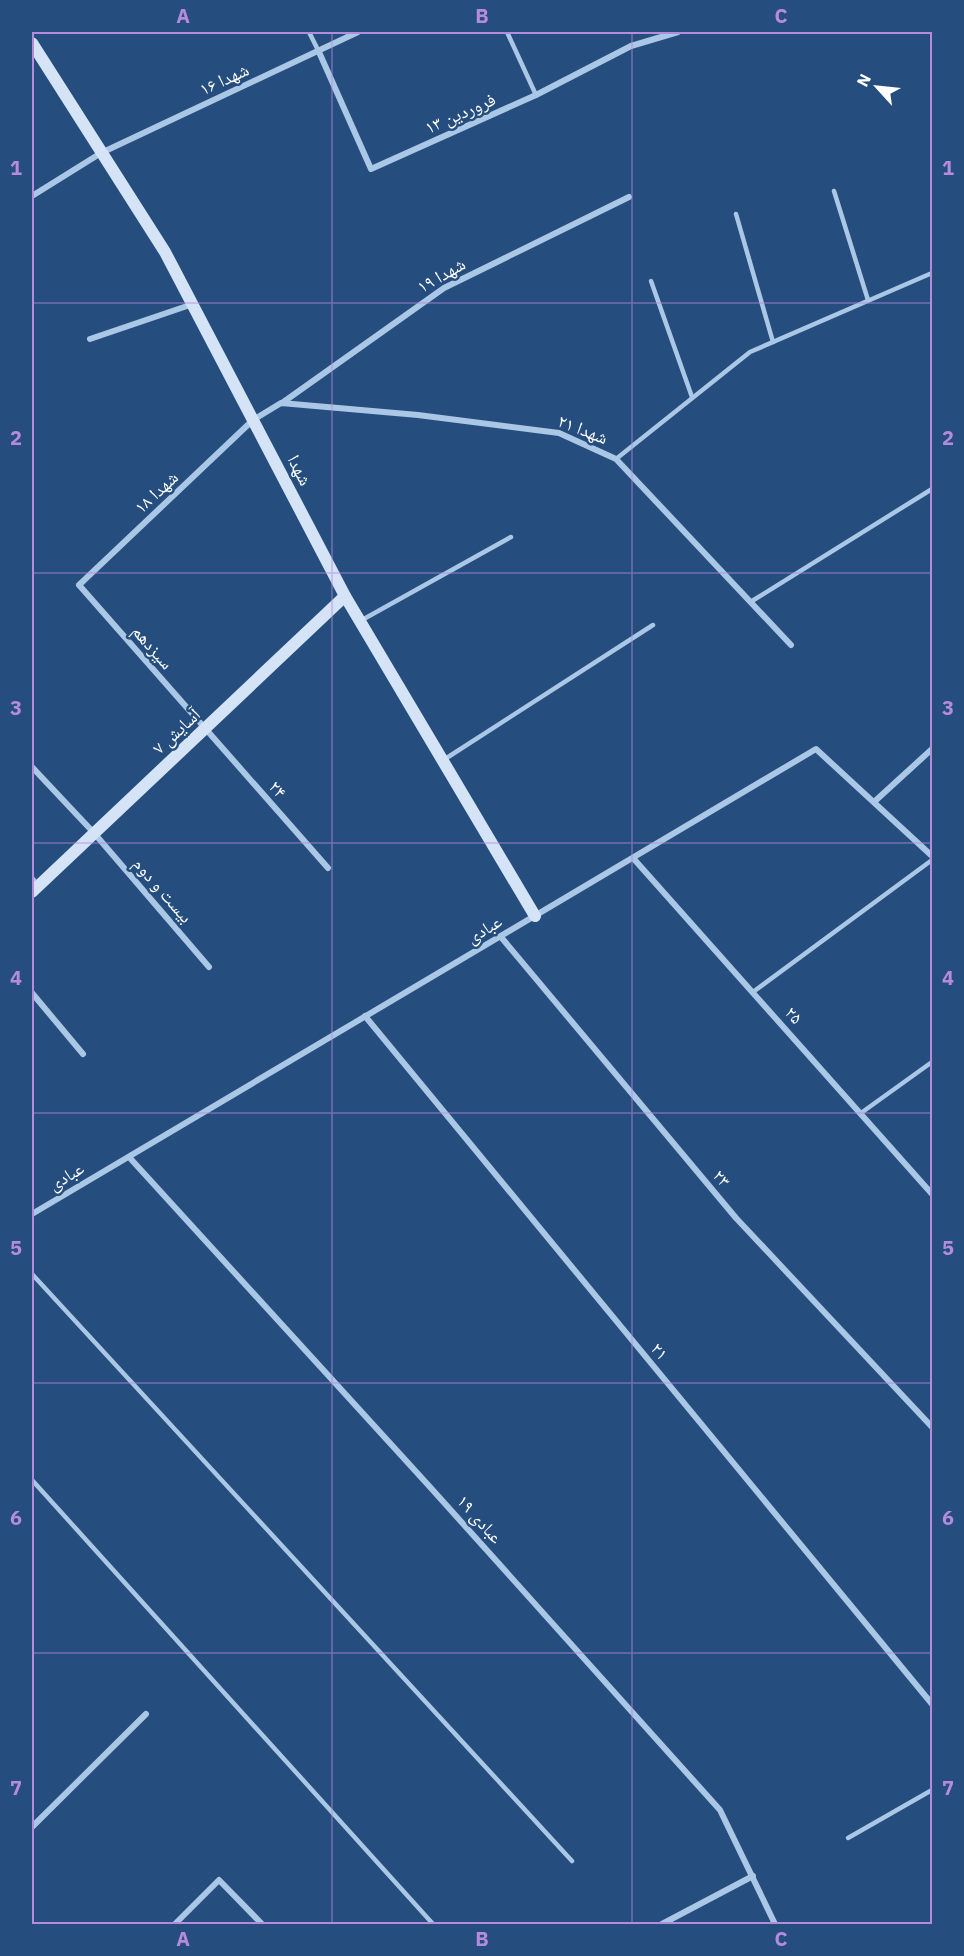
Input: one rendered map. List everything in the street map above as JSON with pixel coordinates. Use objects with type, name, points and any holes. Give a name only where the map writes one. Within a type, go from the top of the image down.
[{"type":"street","name":"شهدا ۱۶","points":[[32,196],[101,153],[358,32]]},
{"type":"street","name":"فروردین ۱۳","points":[[319,52],[371,169],[536,95],[631,46],[678,32]]},
{"type":"street","name":"شهدا","points":[[32,43],[165,252],[345,596],[535,916]]},
{"type":"street","name":"شهدا ۱۹","points":[[282,403],[444,288],[629,197]]},
{"type":"street","points":[[90,339],[193,304]]},
{"type":"street","points":[[254,420],[282,403]]},
{"type":"street","name":"شهدا ۲۱","points":[[282,403],[418,415],[559,432],[616,459],[791,645]]},
{"type":"street","name":"شهدا ۱۸","points":[[79,585],[254,420]]},
{"type":"street","name":"سیزدهم","points":[[79,585],[205,728]]},
{"type":"street","name":"آسایش ۷","points":[[34,886],[94,833],[345,596]]},
{"type":"street","name":"۲۴","points":[[205,728],[328,868]]},
{"type":"street","name":"عبادی","points":[[32,1214],[816,749],[933,858]]},
{"type":"street","points":[[874,802],[933,749]]},
{"type":"street","name":"بیست و دوم","points":[[32,767],[94,833],[209,967]]},
{"type":"street","name":"۲۵","points":[[633,858],[933,1194]]},
{"type":"street","name":"۲۳","points":[[501,937],[736,1218],[933,1426]]},
{"type":"street","points":[[32,993],[83,1054]]},
{"type":"street","name":"۲۱","points":[[365,1016],[933,1704]]},
{"type":"street","name":"عبادی ۱۹","points":[[129,1157],[423,1478],[720,1810],[776,1924]]},
{"type":"street","points":[[32,1827],[146,1714]]},
{"type":"street","points":[[662,1924],[753,1876]]},
{"type":"street","points":[[175,1924],[219,1880],[262,1924]]},
{"type":"lane","points":[[309,32],[319,52]]},
{"type":"lane","points":[[507,32],[536,95]]},
{"type":"lane","points":[[834,191],[868,300]]},
{"type":"lane","points":[[736,214],[773,342]]},
{"type":"lane","points":[[616,459],[750,352],[933,273]]},
{"type":"lane","points":[[651,281],[692,398]]},
{"type":"lane","points":[[752,602],[933,489]]},
{"type":"lane","points":[[360,621],[511,537]]},
{"type":"lane","points":[[442,760],[653,625]]},
{"type":"lane","points":[[753,992],[933,858]]},
{"type":"lane","points":[[861,1113],[933,1062]]},
{"type":"lane","points":[[32,1274],[572,1861]]},
{"type":"lane","points":[[32,1480],[433,1924]]},
{"type":"lane","points":[[848,1838],[933,1790]]}]
